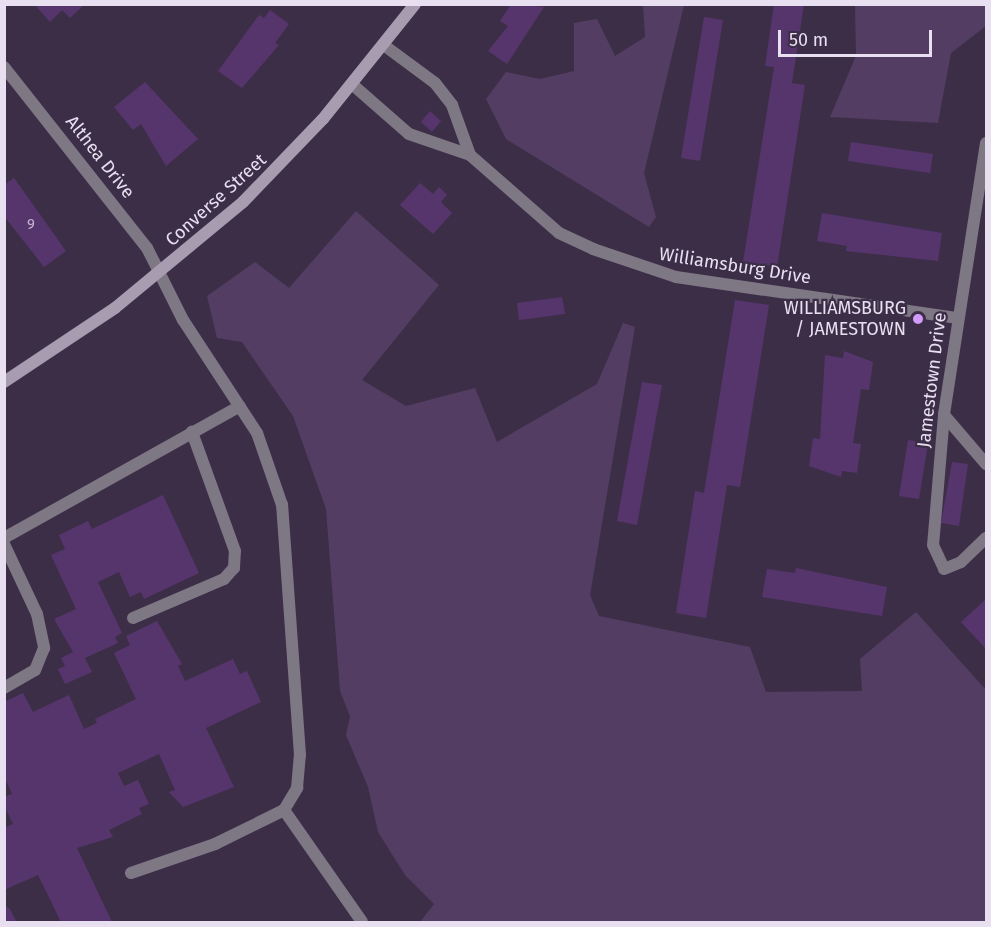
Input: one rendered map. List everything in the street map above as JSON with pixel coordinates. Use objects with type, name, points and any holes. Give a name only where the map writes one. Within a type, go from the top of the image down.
[{"type":"main road","name":"Converse Street","points":[[4,382],[160,274],[250,195],[353,85],[415,4]]},
{"type":"street","name":"Williamsburg Drive","points":[[385,46],[435,83],[452,105],[471,155]]},
{"type":"street","name":"Althea Drive","points":[[4,67],[147,248],[160,274],[257,433],[282,505],[300,755],[297,788],[284,810]]},
{"type":"street","name":"Williamsburg Drive","points":[[353,85],[409,134],[427,144],[471,155],[560,233],[640,268],[958,318]]},
{"type":"street","name":"Jamestown Drive","points":[[987,143],[982,205],[958,318],[944,415],[933,546],[944,569],[961,562],[987,538]]},
{"type":"street","points":[[4,538],[240,406]]},
{"type":"street","points":[[944,415],[987,464]]},
{"type":"street","points":[[134,618],[224,579],[234,568],[234,551],[192,432]]},
{"type":"street","points":[[4,544],[37,614],[44,648],[35,670],[4,688]]},
{"type":"street","points":[[131,873],[215,844],[284,810],[362,922]]},
{"type":"shaded area","points":[[643,5],[684,5],[644,173],[656,217],[649,227],[506,139],[486,99],[506,72],[540,79],[574,71],[574,23],[597,19],[615,56],[645,37]]},
{"type":"shaded area","points":[[855,5],[986,5],[986,26],[951,53],[938,123],[830,117],[856,56]]},
{"type":"shaded area","points":[[356,211],[439,285],[362,380],[406,406],[475,388],[497,442],[597,384],[623,323],[635,327],[590,595],[599,616],[750,647],[766,692],[862,691],[860,659],[916,612],[986,690],[986,922],[420,922],[434,904],[405,875],[378,832],[368,787],[346,735],[350,716],[340,691],[326,509],[293,416],[242,342],[217,338],[207,296],[255,262],[289,288]]},
{"type":"building","points":[[34,4],[85,4],[70,18],[62,10],[50,22]]},
{"type":"building","points":[[511,4],[544,7],[507,64],[488,51],[508,26],[500,21]]},
{"type":"building","points":[[774,4],[804,4],[792,83],[805,85],[777,267],[743,262],[774,67],[765,66]]},
{"type":"building","points":[[270,10],[289,24],[275,43],[279,45],[242,88],[218,71],[259,15],[264,18]]},
{"type":"building","points":[[704,17],[723,20],[700,161],[681,158]]},
{"type":"building","points":[[145,82],[198,139],[166,166],[141,124],[133,130],[114,107]]},
{"type":"building","points":[[430,111],[441,121],[432,132],[421,122]]},
{"type":"building","points":[[851,142],[933,154],[930,173],[848,161]]},
{"type":"building","points":[[14,178],[66,251],[44,267],[4,216],[4,185]]},
{"type":"building","points":[[420,183],[433,194],[439,187],[447,195],[441,202],[452,213],[433,234],[400,205]]},
{"type":"building","points":[[822,213],[942,233],[938,261],[846,251],[847,246],[817,241]]},
{"type":"building","points":[[562,297],[565,314],[519,320],[517,303]]},
{"type":"building","points":[[735,300],[769,305],[740,487],[727,485],[706,618],[676,613],[695,491],[704,493]]},
{"type":"building","points":[[844,351],[873,362],[869,390],[861,389],[853,443],[861,444],[857,473],[842,471],[841,477],[809,466],[813,438],[820,439],[825,355],[843,358]]},
{"type":"building","points":[[642,382],[662,385],[637,525],[617,521]]},
{"type":"building","points":[[908,440],[928,443],[919,499],[899,496]]},
{"type":"building","points":[[952,462],[968,464],[959,526],[941,523]]},
{"type":"building","points":[[163,495],[199,573],[144,599],[141,592],[130,597],[119,572],[98,582],[122,633],[115,637],[118,643],[85,658],[92,672],[65,684],[58,669],[65,666],[61,658],[73,652],[54,619],[76,609],[51,555],[65,549],[59,535],[88,521],[92,529]]},
{"type":"building","points":[[796,568],[887,587],[882,616],[762,597],[767,569],[795,573]]},
{"type":"building","points":[[986,599],[986,649],[961,622]]},
{"type":"building","points":[[157,621],[182,664],[178,666],[185,681],[233,659],[240,674],[247,671],[261,702],[206,728],[234,787],[183,807],[169,792],[175,790],[159,754],[118,773],[124,786],[138,780],[149,804],[139,808],[142,814],[109,830],[113,837],[77,848],[112,922],[61,922],[38,875],[4,890],[4,828],[13,824],[4,805],[4,797],[12,794],[4,776],[4,702],[23,693],[33,712],[69,695],[84,729],[97,723],[95,719],[136,699],[114,653],[130,645],[126,636]]},
{"type":"building","points":[[4,905],[10,909],[16,921],[4,922]]},
{"type":"place","name":"WILLIAMSBURG / JAMESTOWN","points":[[918,319]]}]
